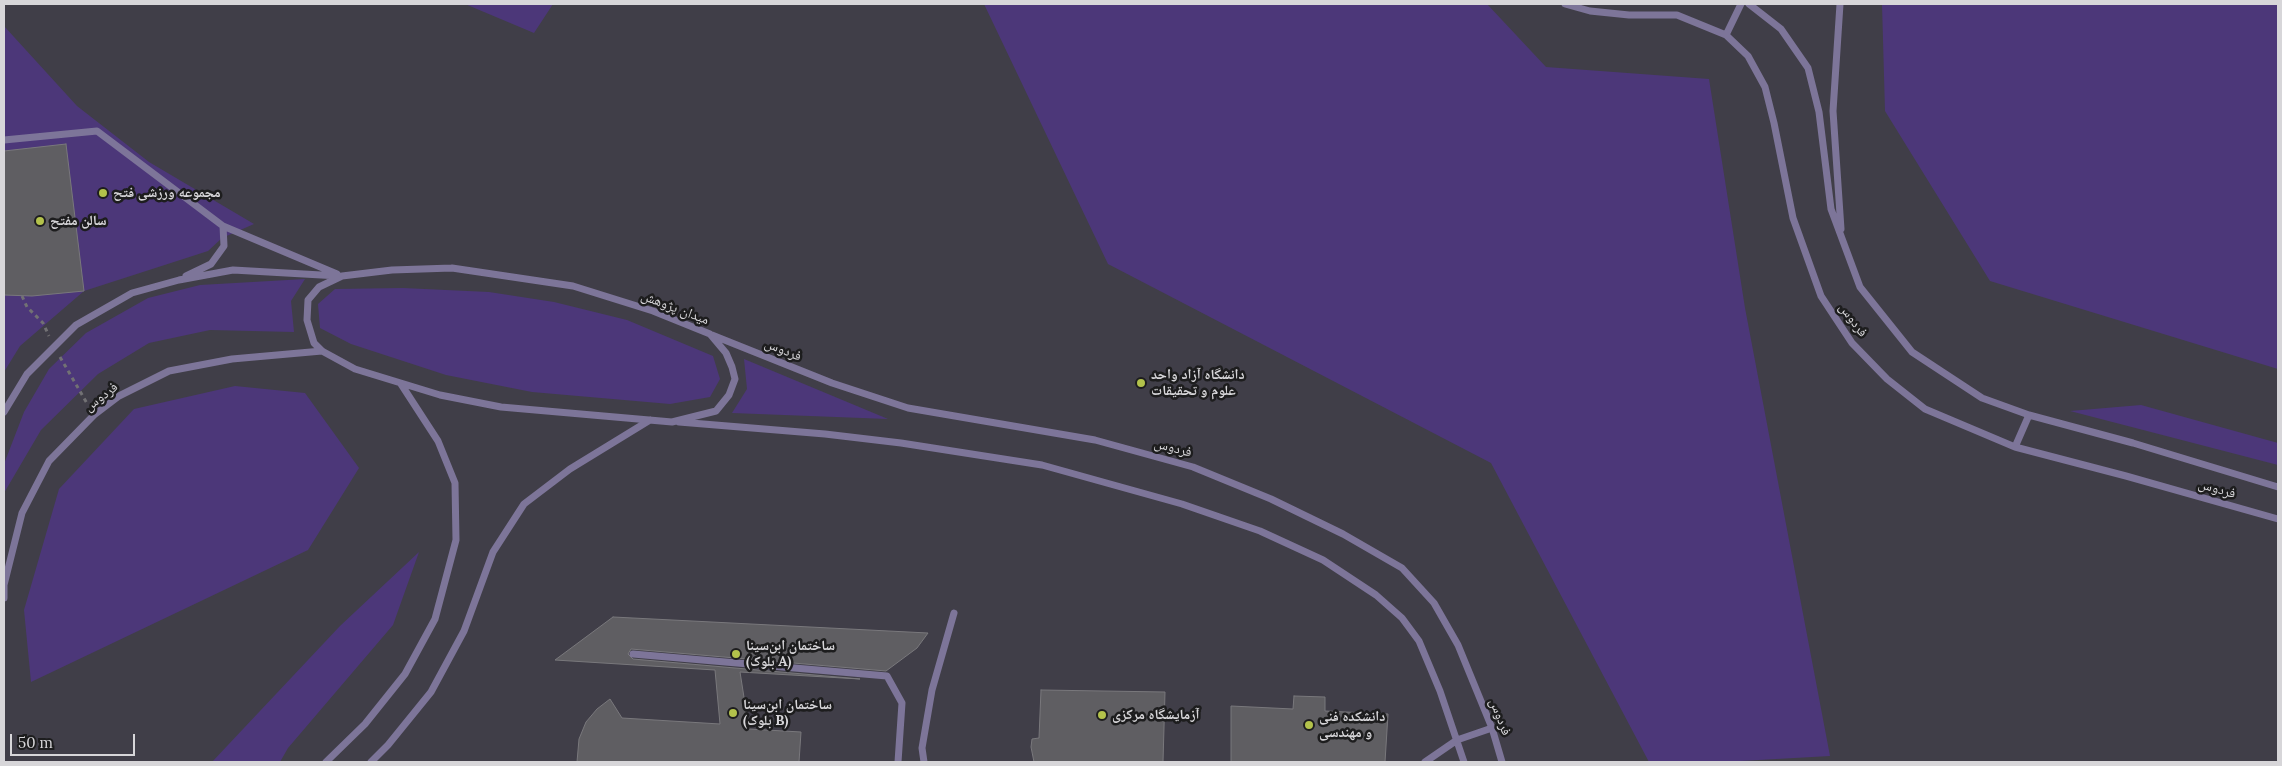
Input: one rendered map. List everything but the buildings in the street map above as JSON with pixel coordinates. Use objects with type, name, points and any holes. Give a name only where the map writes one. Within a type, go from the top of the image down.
[{"type":"lane","name":"فردوس","points":[[1565,4],[1590,10],[1629,15],[1677,15],[1726,35],[1748,56],[1765,87],[1793,218],[1821,296],[1852,343],[1887,379],[1925,409],[2015,447],[2278,519]]},
{"type":"lane","points":[[1726,35],[1741,4]]},
{"type":"lane","name":"فردوس","points":[[1749,4],[1781,28],[1808,68],[1819,112],[1831,209],[1841,237],[1860,287],[1912,352],[1982,398],[2029,415],[2134,443],[2278,487]]},
{"type":"lane","points":[[1840,4],[1833,111],[1841,237]]},
{"type":"lane","points":[[4,140],[97,131],[223,226],[342,276]]},
{"type":"lane","points":[[179,280],[211,264],[224,246],[223,226]]},
{"type":"lane","name":"میدان پژوهش","points":[[452,268],[564,285],[653,311],[710,334],[726,352],[735,379],[728,395],[716,411],[672,422],[501,407],[440,395],[355,369],[322,351],[314,343],[307,320],[308,300],[319,287],[342,276],[392,270],[452,268]]},
{"type":"lane","points":[[4,412],[27,374],[54,346],[76,326],[132,293],[179,280],[232,270],[342,276]]},
{"type":"lane","name":"فردوس","points":[[710,334],[832,383],[908,408],[1095,440],[1193,467],[1271,499],[1343,534],[1402,568],[1434,603],[1458,645],[1492,728],[1502,762]]},
{"type":"lane","name":"فردوس","points":[[4,598],[4,585],[22,514],[49,461],[94,415],[119,396],[170,371],[232,359],[322,351]]},
{"type":"lane","points":[[326,762],[365,724],[405,674],[436,619],[456,540],[455,483],[438,441],[401,384]]},
{"type":"lane","points":[[2015,447],[2029,415]]},
{"type":"lane","points":[[371,762],[388,745],[431,692],[464,631],[493,552],[524,504],[570,469],[651,420]]},
{"type":"lane","points":[[672,422],[825,434],[1042,465],[1182,504],[1260,531],[1322,560],[1376,595],[1402,618],[1419,642],[1440,691],[1464,762]]},
{"type":"lane","points":[[924,762],[922,748],[932,690],[954,613]]},
{"type":"lane","points":[[633,654],[887,676],[902,703],[898,762]]},
{"type":"lane","points":[[1425,762],[1457,740],[1492,728]]},
{"type":"path","points":[[22,296],[27,307],[43,323],[54,346],[94,415]]},
{"type":"shaded area","name":"دانشگاه آزاد واحد علوم و تحقیقات","points":[[4,4],[2278,4],[2278,762],[4,762]]},
{"type":"shaded area","points":[[465,4],[553,4],[534,33]]},
{"type":"shaded area","points":[[984,4],[1487,4],[1546,67],[1709,79],[1745,308],[1830,756],[1723,762],[1649,762],[1491,463],[1108,264]]},
{"type":"shaded area","points":[[1882,4],[2278,4],[2278,369],[1990,281],[1885,111]]},
{"type":"shaded area","name":"مجموعه ورزشی فتح","points":[[4,26],[77,106],[149,162],[254,224],[222,238],[208,251],[84,291],[20,346],[4,372]]},
{"type":"shaded area","points":[[305,279],[291,301],[294,332],[210,330],[149,343],[98,374],[41,430],[4,493],[4,464],[24,412],[49,369],[86,333],[148,298],[200,285]]},
{"type":"shaded area","points":[[403,288],[489,292],[554,302],[627,320],[713,356],[720,379],[710,397],[670,404],[532,392],[446,375],[351,344],[320,328],[318,304],[335,289]]},
{"type":"shaded area","points":[[744,359],[888,419],[732,413],[747,389]]},
{"type":"shaded area","points":[[235,386],[305,393],[359,468],[308,550],[31,682],[24,610],[59,489],[134,409]]},
{"type":"shaded area","points":[[2141,405],[2278,443],[2278,465],[2070,411]]},
{"type":"shaded area","points":[[419,552],[393,625],[288,748],[280,762],[212,762],[340,626]]},
{"type":"place","name":"مجموعه ورزشی فتح","points":[[103,193]]},
{"type":"place","name":"سالن مفتح","points":[[40,221]]},
{"type":"place","name":"دانشگاه آزاد واحد علوم و تحقیقات","points":[[1141,383]]},
{"type":"place","name":"ساختمان ابن‌سینا (بلوک A)","points":[[736,654]]},
{"type":"place","name":"ساختمان ابن‌سینا (بلوک B)","points":[[733,713]]},
{"type":"place","name":"آزمایشگاه مرکزی","points":[[1102,715]]},
{"type":"place","name":"دانشکده فنی و مهندسی","points":[[1309,725]]}]
